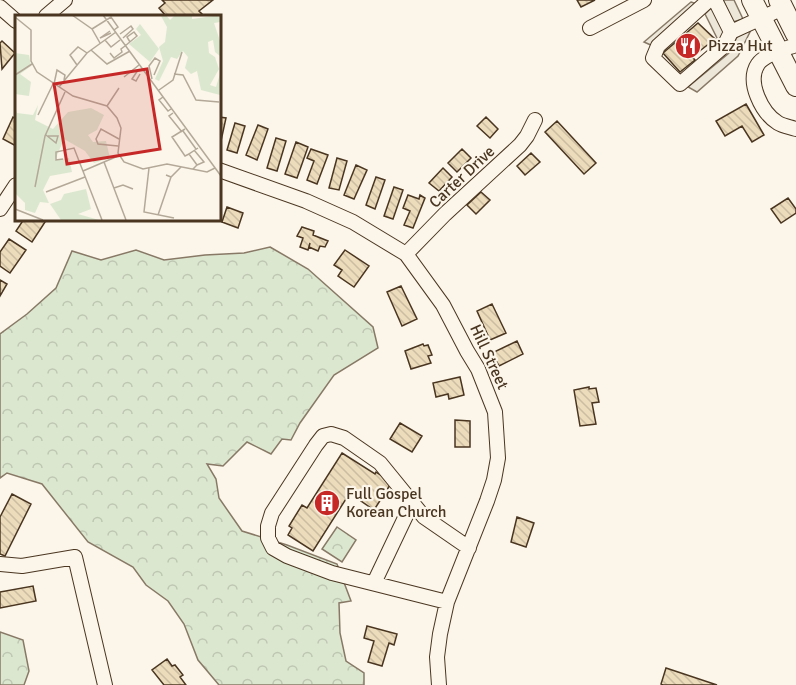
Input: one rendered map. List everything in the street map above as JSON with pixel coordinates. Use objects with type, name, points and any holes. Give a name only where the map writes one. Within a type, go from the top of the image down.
[{"type":"highway","points":[[752,0],[762,18],[787,49],[796,86]]},
{"type":"highway","points":[[781,4],[796,34]]},
{"type":"street","points":[[47,15],[65,0]]},
{"type":"street","points":[[590,28],[644,0]]},
{"type":"street","points":[[709,0],[658,46],[653,58],[680,84],[724,46],[731,32],[762,18],[781,4]]},
{"type":"street","points":[[716,0],[731,32]]},
{"type":"street","points":[[0,7],[15,20]]},
{"type":"street","points":[[787,49],[758,64],[755,77],[756,92],[764,110],[779,123],[796,129]]},
{"type":"street","name":"Carter Drive","points":[[406,254],[520,144],[535,120]]},
{"type":"street","name":"Hill Street","points":[[220,170],[306,201],[353,222],[406,254],[443,305],[478,369],[495,412],[498,458],[494,480],[447,602],[437,657],[439,685]]},
{"type":"street","points":[[0,209],[15,186]]},
{"type":"street","points":[[447,602],[332,573],[287,556],[273,548],[268,538],[268,526],[272,513],[316,445],[323,436],[331,434],[344,438],[380,463],[424,518],[469,548]]},
{"type":"street","points":[[374,583],[412,503]]},
{"type":"street","points":[[0,564],[22,566],[75,557],[105,685]]},
{"type":"green space","points":[[270,247],[308,269],[373,327],[378,348],[334,375],[300,423],[291,440],[282,439],[271,454],[247,442],[223,466],[207,464],[216,479],[219,498],[242,531],[337,564],[351,601],[339,603],[340,633],[346,661],[364,673],[364,685],[219,685],[198,660],[184,624],[168,601],[146,585],[133,567],[88,542],[42,484],[7,473],[0,478],[0,334],[56,288],[72,251],[101,260],[136,250],[164,260],[244,253]]},
{"type":"green space","points":[[337,527],[356,540],[342,562],[322,549]]},
{"type":"green space","points":[[0,632],[23,640],[29,671],[24,685],[0,685]]},
{"type":"shaded area","points":[[723,0],[734,0],[743,19],[733,22]]},
{"type":"shaded area","points":[[691,2],[700,5],[653,46],[644,42]]},
{"type":"shaded area","points":[[712,7],[725,33],[718,40],[705,14]]},
{"type":"shaded area","points":[[741,29],[750,32],[738,56],[697,92],[688,87],[729,53]]},
{"type":"building","points":[[162,0],[213,0],[199,11],[203,15],[165,15],[159,8],[165,3]]},
{"type":"building","points":[[577,0],[595,0],[581,7]]},
{"type":"building","name":"Pizza Hut","points":[[698,23],[715,39],[692,57],[695,60],[680,72],[663,53]]},
{"type":"building","points":[[2,41],[15,53],[2,69],[0,43]]},
{"type":"building","points":[[746,104],[764,135],[752,142],[742,126],[725,136],[716,121]]},
{"type":"building","points":[[13,117],[15,118],[15,145],[3,139]]},
{"type":"building","points":[[220,117],[226,118],[220,145]]},
{"type":"building","points":[[486,117],[498,129],[490,138],[477,126]]},
{"type":"building","points":[[557,121],[596,163],[584,174],[545,132]]},
{"type":"building","points":[[235,123],[245,126],[237,153],[227,150]]},
{"type":"building","points":[[258,125],[268,129],[257,160],[246,155]]},
{"type":"building","points":[[276,138],[286,141],[277,171],[267,168]]},
{"type":"building","points":[[296,142],[308,147],[297,178],[285,174]]},
{"type":"building","points":[[311,149],[328,155],[317,184],[307,180],[314,161],[307,158]]},
{"type":"building","points":[[462,149],[471,158],[457,172],[448,163]]},
{"type":"building","points":[[531,153],[540,162],[525,175],[517,166]]},
{"type":"building","points":[[337,158],[347,161],[339,190],[329,188]]},
{"type":"building","points":[[356,165],[367,170],[354,199],[344,195]]},
{"type":"building","points":[[443,168],[452,177],[439,191],[429,183]]},
{"type":"building","points":[[376,177],[385,180],[375,209],[366,205]]},
{"type":"building","points":[[394,187],[403,190],[393,219],[384,216]]},
{"type":"building","points":[[481,192],[490,200],[476,214],[467,205]]},
{"type":"building","points":[[408,195],[419,199],[420,195],[425,198],[413,228],[404,225],[410,211],[403,208]]},
{"type":"building","points":[[788,198],[796,209],[796,213],[781,223],[771,209]]},
{"type":"building","points":[[227,207],[243,213],[238,228],[222,222]]},
{"type":"building","points":[[23,220],[46,220],[32,242],[16,231]]},
{"type":"building","points":[[302,227],[314,231],[313,235],[328,241],[325,247],[320,246],[318,251],[309,247],[310,243],[308,250],[300,247],[303,238],[297,236]]},
{"type":"building","points":[[9,239],[26,250],[10,273],[0,266],[0,252]]},
{"type":"building","points":[[345,250],[369,266],[354,287],[338,276],[342,270],[334,265]]},
{"type":"building","points":[[0,280],[7,284],[0,296]]},
{"type":"building","points":[[401,286],[417,319],[402,326],[387,292]]},
{"type":"building","points":[[492,304],[506,333],[490,340],[477,311]]},
{"type":"building","points":[[517,341],[523,354],[499,366],[492,353]]},
{"type":"building","points":[[423,344],[428,345],[432,355],[428,356],[431,363],[411,369],[405,351]]},
{"type":"building","points":[[460,377],[464,395],[449,399],[448,394],[436,397],[433,383]]},
{"type":"building","points":[[589,387],[589,389],[596,388],[599,402],[592,403],[596,424],[580,426],[574,390]]},
{"type":"building","points":[[455,420],[470,421],[470,447],[455,447]]},
{"type":"building","points":[[400,423],[422,436],[412,452],[390,439]]},
{"type":"building","name":"Full Gospel Korean Church","points":[[342,453],[392,482],[374,510],[361,501],[363,498],[351,491],[313,551],[288,535],[292,528],[289,526],[302,505],[307,508]]},
{"type":"building","points":[[12,494],[31,504],[5,556],[0,554],[0,517]]},
{"type":"building","points":[[517,517],[534,523],[526,547],[511,542]]},
{"type":"building","points":[[33,586],[36,601],[0,608],[0,592]]},
{"type":"building","points":[[367,626],[397,634],[394,645],[389,643],[382,666],[368,662],[374,641],[364,638]]},
{"type":"building","points":[[167,659],[183,675],[180,677],[186,685],[164,685],[152,670]]},
{"type":"building","points":[[666,668],[717,685],[663,685],[661,684]]},
{"type":"place","name":"Pizza Hut","points":[[688,46]]},
{"type":"place","name":"Full Gospel Korean Church","points":[[327,503]]}]
